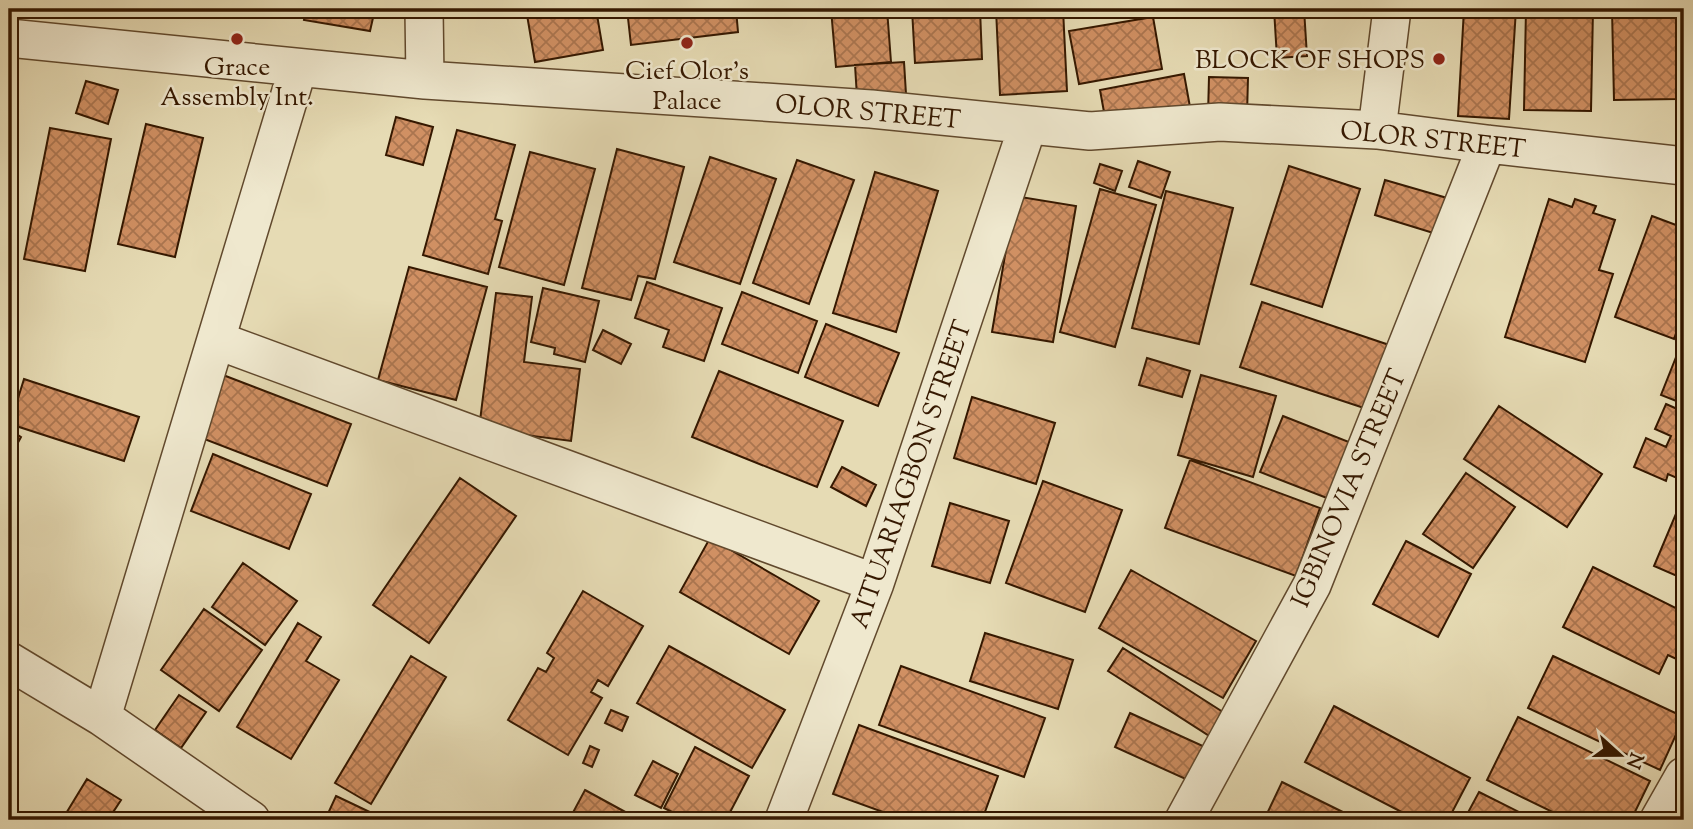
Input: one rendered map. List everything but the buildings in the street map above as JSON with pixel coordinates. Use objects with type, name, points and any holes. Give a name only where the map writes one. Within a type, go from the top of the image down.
[{"type":"street","points":[[424,9],[425,80]]},
{"type":"street","points":[[1377,131],[1392,9]]},
{"type":"street","name":"OLOR STREET","points":[[9,38],[425,80],[871,109],[1090,131],[1220,122],[1377,131],[1684,166]]},
{"type":"street","points":[[103,717],[298,68]]},
{"type":"street","name":"AITUARIAGBON STREET","points":[[784,820],[875,583],[1028,125]]},
{"type":"street","name":"IGBINOVIA STREET","points":[[1184,820],[1312,585],[1487,144]]},
{"type":"street","points":[[216,340],[875,583]]},
{"type":"street","points":[[9,661],[103,717],[251,820]]},
{"type":"street","points":[[1659,820],[1684,776]]},
{"type":"place","name":"Grace Assembly Int.","points":[[237,39]]},
{"type":"place","name":"Cief Olor's Palace","points":[[687,43]]},
{"type":"place","name":"BLOCK OF SHOPS","points":[[1439,59]]}]
